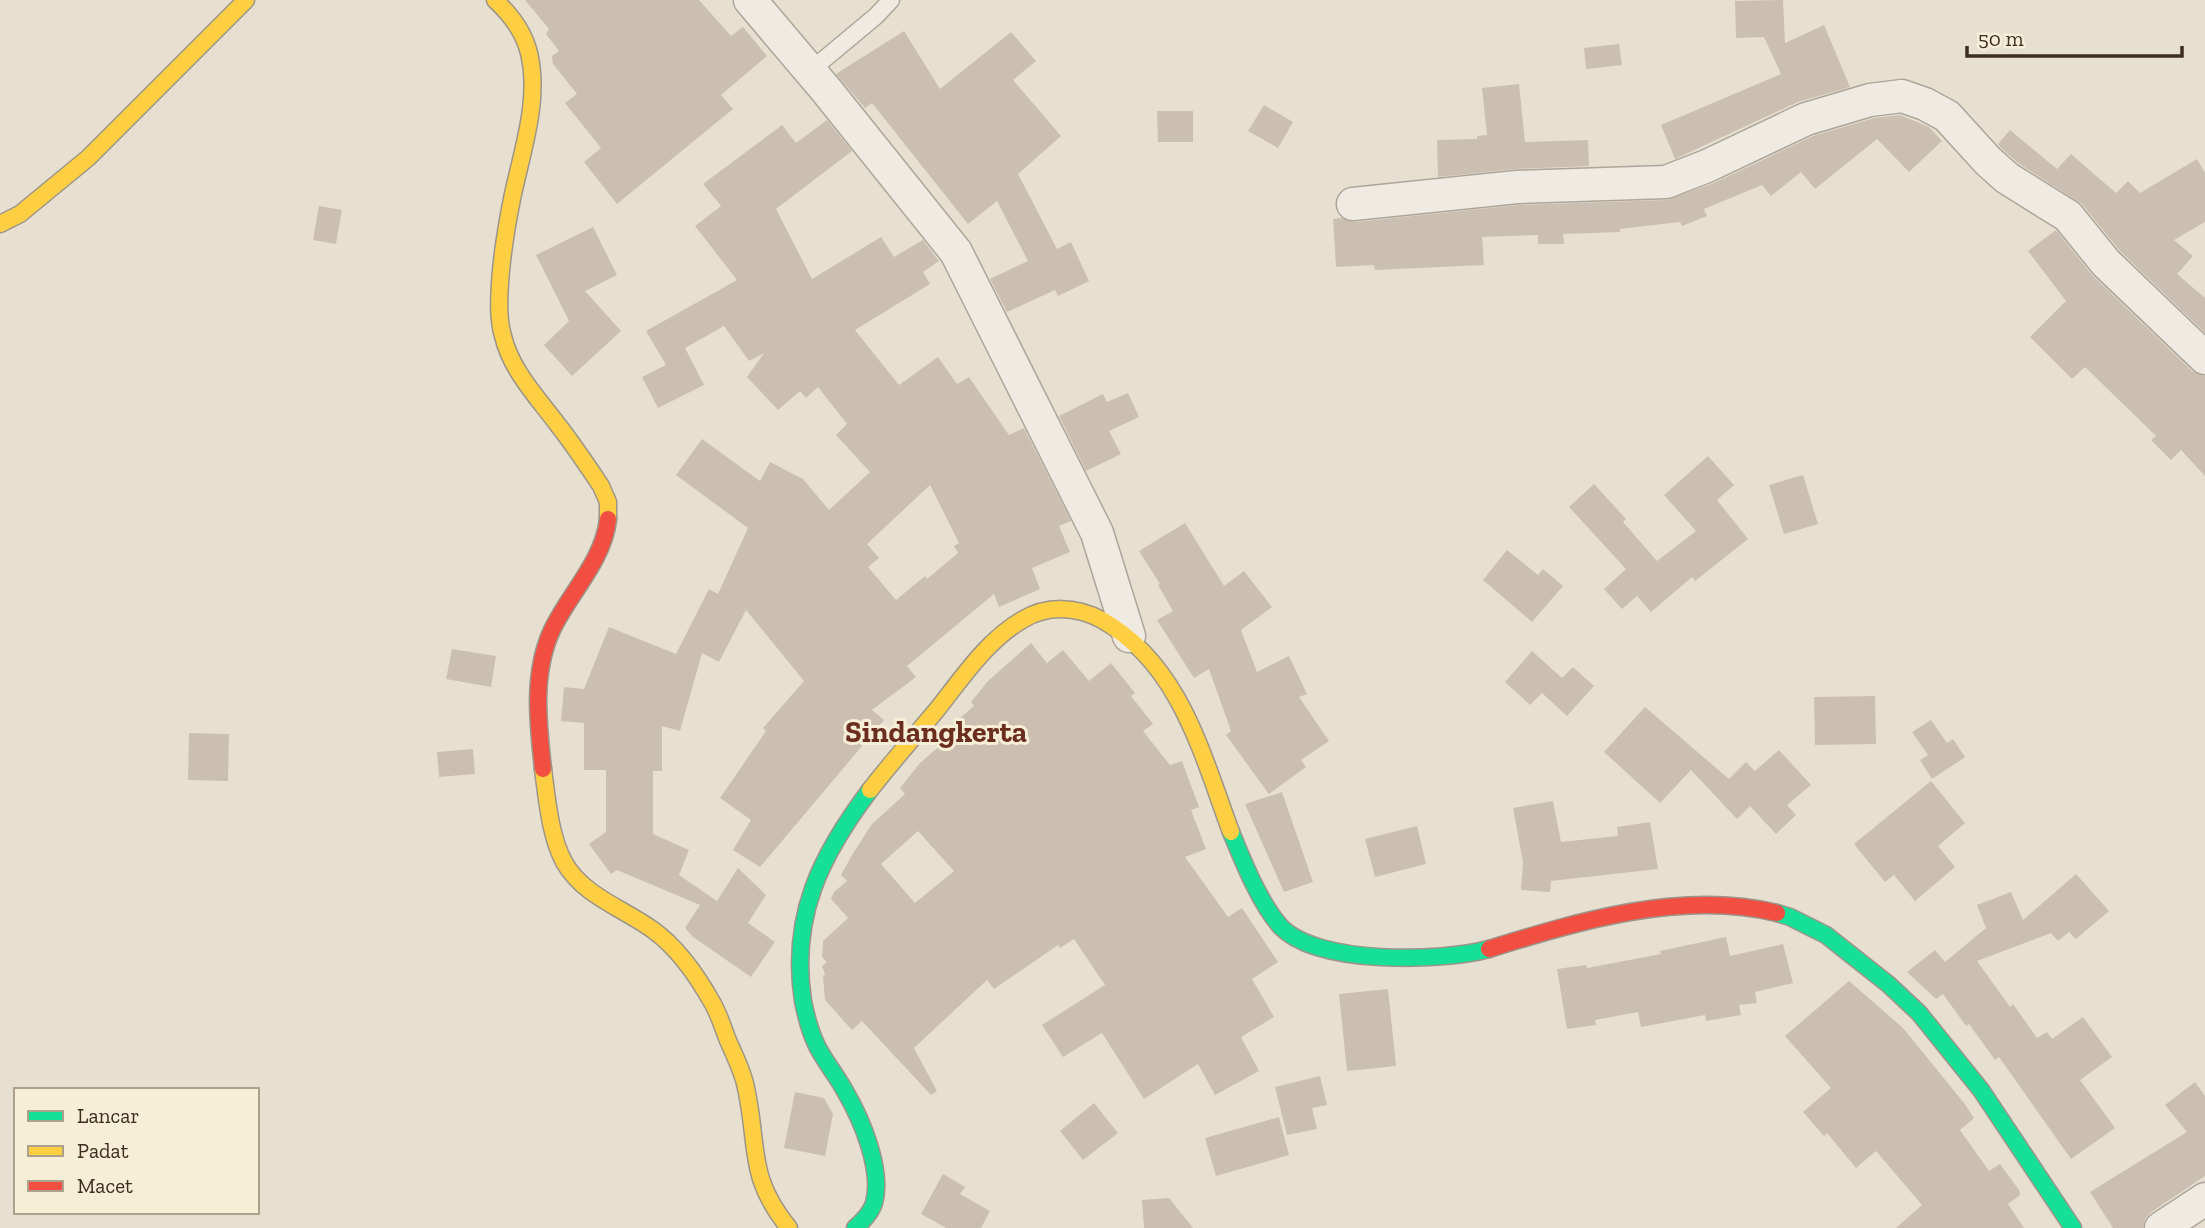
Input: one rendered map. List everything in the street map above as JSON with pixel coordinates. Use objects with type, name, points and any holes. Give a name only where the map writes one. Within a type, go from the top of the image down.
[{"type":"main road","points":[[0,224],[20,214],[88,158],[246,0]]},
{"type":"main road","points":[[495,0],[522,32],[529,54],[531,74],[531,103],[508,223],[499,290],[503,336],[511,358],[527,386],[561,428],[604,492],[610,510],[606,534],[601,545],[564,604],[546,645],[540,678],[539,736],[558,846],[568,870],[579,884],[667,941],[712,1000],[746,1087],[757,1175],[776,1215],[789,1228]]},
{"type":"main road","points":[[855,1228],[870,1216],[876,1196],[872,1153],[865,1129],[815,1042],[803,1008],[800,959],[802,929],[816,879],[842,829],[884,773],[986,649],[1017,623],[1040,611],[1058,608],[1079,610],[1099,617],[1129,636],[1156,662],[1178,699],[1232,834],[1257,887],[1279,925],[1296,939],[1353,955],[1465,955],[1533,935],[1679,906],[1740,904],[1780,914],[1820,931],[1877,975],[1919,1013],[2017,1142],[2073,1228]]},
{"type":"street","points":[[750,0],[956,252],[1097,533],[1129,636]]},
{"type":"street","points":[[1353,204],[1517,187],[1666,182],[1707,166],[1806,119],[1870,100],[1902,96],[1947,116],[2007,178],[2068,216],[2106,263],[2205,358]]},
{"type":"street","points":[[2161,1228],[2205,1199]]},
{"type":"lane","points":[[810,71],[876,16],[891,0]]},
{"type":"building","points":[[525,0],[699,0],[731,36],[743,27],[767,56],[721,95],[733,109],[617,204],[584,162],[601,148],[565,103],[577,94],[553,64],[552,56],[559,51],[546,34],[549,29]]},
{"type":"building","points":[[1783,0],[1785,43],[1824,25],[1850,87],[1798,102],[1675,159],[1661,125],[1781,74],[1764,37],[1736,38],[1735,1]]},
{"type":"building","points":[[904,31],[940,89],[1011,32],[1036,61],[1013,80],[1061,136],[1018,174],[1057,249],[1071,242],[1089,281],[1058,296],[1055,290],[1007,312],[990,279],[1028,261],[997,201],[968,224],[872,103],[865,108],[836,74]]},
{"type":"building","points":[[1619,44],[1622,65],[1586,69],[1584,48]]},
{"type":"building","points":[[1519,84],[1525,142],[1588,140],[1589,166],[1515,169],[1438,177],[1437,140],[1477,139],[1477,136],[1487,135],[1482,88]]},
{"type":"building","points":[[1264,105],[1293,122],[1278,148],[1248,131]]},
{"type":"building","points":[[1157,111],[1193,111],[1193,142],[1158,142]]},
{"type":"building","points":[[1900,115],[1929,127],[1942,141],[1909,172],[1877,139],[1815,189],[1801,172],[1771,196],[1762,185],[1704,209],[1707,216],[1682,226],[1680,222],[1620,229],[1620,232],[1563,234],[1564,244],[1538,244],[1538,235],[1482,237],[1484,265],[1375,270],[1374,265],[1336,267],[1333,219],[1342,218],[1355,222],[1518,205],[1667,200],[1714,183],[1813,136],[1874,118]]},
{"type":"building","points":[[827,120],[852,151],[776,209],[812,279],[881,237],[894,257],[923,240],[939,261],[923,272],[930,284],[855,330],[899,385],[938,357],[957,384],[969,377],[1009,435],[1024,428],[1071,521],[1059,526],[1070,552],[1032,568],[1040,589],[999,607],[994,594],[907,666],[916,677],[872,710],[884,720],[760,867],[733,850],[751,820],[720,798],[766,731],[763,728],[804,681],[746,610],[719,662],[702,653],[680,731],[662,726],[662,771],[653,771],[653,834],[689,850],[679,875],[717,901],[738,868],[766,895],[748,923],[775,942],[751,977],[693,937],[685,928],[700,905],[617,870],[611,874],[589,844],[606,832],[606,770],[584,770],[584,723],[561,721],[564,687],[584,689],[609,627],[676,654],[709,589],[718,594],[748,528],[676,475],[702,439],[760,481],[770,462],[803,479],[829,510],[870,472],[836,435],[847,424],[818,387],[806,398],[800,391],[778,410],[747,377],[764,353],[749,361],[724,326],[685,348],[704,385],[658,408],[642,377],[666,365],[646,331],[737,280],[695,226],[721,206],[703,184],[782,125],[796,143]],"holes":[[[930,485],[959,543],[954,546],[958,553],[896,600],[868,567],[879,558],[867,544]]]},
{"type":"building","points":[[2010,130],[2057,169],[2071,154],[2116,193],[2128,181],[2140,193],[2197,159],[2205,173],[2205,222],[2174,240],[2193,256],[2177,274],[2205,298],[2205,333],[2120,251],[2082,204],[2018,163],[2001,148],[1998,144]]},
{"type":"building","points":[[319,206],[342,210],[336,244],[313,240]]},
{"type":"building","points":[[593,227],[617,275],[585,291],[621,331],[572,376],[544,345],[569,321],[536,255]]},
{"type":"building","points":[[2056,230],[2093,276],[2192,371],[2205,376],[2205,476],[2181,450],[2171,460],[2151,440],[2156,436],[2085,367],[2072,379],[2030,337],[2066,301],[2028,251]]},
{"type":"building","points":[[1128,393],[1139,417],[1109,431],[1121,454],[1086,471],[1059,416],[1103,394],[1107,402]]},
{"type":"building","points":[[1708,456],[1734,485],[1717,500],[1748,539],[1695,581],[1692,577],[1651,612],[1637,596],[1622,609],[1604,589],[1626,569],[1569,507],[1594,484],[1626,519],[1623,522],[1657,561],[1696,531],[1664,495]]},
{"type":"building","points":[[1803,475],[1818,524],[1784,534],[1769,485]]},
{"type":"building","points":[[1185,523],[1224,586],[1244,571],[1272,607],[1241,630],[1257,672],[1289,656],[1307,694],[1299,697],[1329,741],[1301,760],[1306,767],[1269,794],[1226,735],[1231,731],[1209,669],[1194,678],[1157,620],[1173,611],[1139,551]]},
{"type":"building","points":[[1507,550],[1538,575],[1543,569],[1563,586],[1532,622],[1483,580]]},
{"type":"building","points":[[1031,643],[1047,663],[1063,650],[1089,681],[1111,663],[1135,693],[1131,696],[1153,724],[1143,731],[1170,765],[1182,761],[1199,807],[1191,810],[1206,849],[1185,857],[1228,917],[1242,908],[1278,962],[1252,979],[1274,1017],[1241,1037],[1259,1071],[1215,1095],[1198,1064],[1144,1099],[1102,1033],[1063,1057],[1042,1025],[1105,985],[1074,939],[1060,948],[1058,945],[994,989],[987,980],[914,1048],[937,1091],[931,1095],[862,1021],[852,1030],[825,1000],[825,974],[822,966],[827,962],[822,957],[823,941],[848,918],[831,899],[834,892],[847,881],[841,875],[872,824],[905,794],[900,788],[920,763],[957,731],[952,725],[974,706],[971,702],[988,681]],"holes":[[[918,831],[954,871],[915,903],[881,864]]]},
{"type":"building","points":[[452,649],[496,656],[491,687],[446,679]]},
{"type":"building","points":[[1532,651],[1562,678],[1573,667],[1594,686],[1567,716],[1542,693],[1530,705],[1505,682]]},
{"type":"building","points":[[1875,696],[1876,744],[1815,745],[1814,697]]},
{"type":"building","points":[[1645,707],[1729,779],[1746,762],[1755,771],[1779,750],[1811,785],[1787,805],[1796,815],[1776,834],[1750,806],[1737,819],[1691,770],[1660,803],[1604,752]]},
{"type":"building","points":[[1931,720],[1947,743],[1953,739],[1965,757],[1932,779],[1920,760],[1928,755],[1912,732]]},
{"type":"building","points":[[189,733],[229,734],[228,781],[188,780]]},
{"type":"building","points":[[473,749],[475,774],[439,777],[437,752]]},
{"type":"building","points":[[1931,781],[1965,823],[1938,846],[1955,867],[1915,901],[1894,875],[1885,882],[1854,844]]},
{"type":"building","points":[[1282,792],[1313,882],[1284,892],[1245,804]]},
{"type":"building","points":[[1553,801],[1561,842],[1618,836],[1617,827],[1650,822],[1658,869],[1551,881],[1550,892],[1521,890],[1523,862],[1513,808]]},
{"type":"building","points":[[1417,826],[1426,864],[1375,877],[1365,839]]},
{"type":"building","points":[[2076,874],[2109,911],[2076,939],[2069,932],[2058,941],[2051,933],[1977,961],[2010,1007],[2013,1004],[2037,1038],[2047,1032],[2052,1039],[2083,1017],[2112,1057],[2080,1080],[2115,1128],[2071,1159],[1999,1057],[1995,1060],[1943,994],[1936,999],[1907,972],[1935,950],[1945,962],[1986,928],[1977,905],[2011,892],[2023,920]]},
{"type":"building","points":[[1726,937],[1730,956],[1783,944],[1793,983],[1755,992],[1757,1003],[1739,1005],[1741,1015],[1706,1021],[1705,1015],[1641,1027],[1638,1012],[1595,1020],[1596,1025],[1567,1029],[1557,969],[1586,965],[1587,968],[1661,954],[1660,951]]},
{"type":"building","points":[[1849,981],[1903,1028],[1964,1103],[1974,1118],[1960,1130],[1989,1171],[2000,1164],[2019,1190],[2020,1195],[2008,1204],[2024,1228],[1896,1228],[1922,1205],[1876,1151],[1856,1168],[1827,1133],[1824,1136],[1803,1112],[1831,1088],[1785,1036]]},
{"type":"building","points":[[1388,989],[1396,1066],[1347,1071],[1339,994]]},
{"type":"building","points":[[1320,1076],[1327,1105],[1312,1108],[1317,1129],[1287,1135],[1275,1087]]},
{"type":"building","points":[[2195,1082],[2205,1096],[2205,1176],[2150,1213],[2143,1228],[2113,1228],[2090,1192],[2187,1132],[2165,1105]]},
{"type":"building","points":[[795,1092],[824,1098],[833,1114],[825,1156],[784,1148]]},
{"type":"building","points":[[1094,1103],[1118,1133],[1083,1160],[1060,1131]]},
{"type":"building","points":[[1279,1117],[1289,1155],[1216,1176],[1205,1138]]},
{"type":"building","points":[[943,1174],[965,1187],[960,1194],[990,1211],[981,1228],[946,1228],[921,1214]]},
{"type":"building","points":[[1169,1198],[1193,1228],[1144,1228],[1142,1200]]},
{"type":"traffic: fast","points":[[855,1228],[866,1217],[874,1203],[876,1176],[873,1161],[858,1116],[810,1030],[803,1001],[800,970],[801,941],[813,888],[837,838],[870,790]]},
{"type":"traffic: fast","points":[[1231,832],[1266,907],[1281,927],[1299,939],[1322,948],[1381,957],[1441,956],[1489,949]]},
{"type":"traffic: fast","points":[[1777,913],[1826,935],[1888,984],[1919,1013],[1981,1090],[2073,1228]]},
{"type":"traffic: slow","points":[[0,224],[20,214],[88,158],[246,0]]},
{"type":"traffic: slow","points":[[495,0],[511,17],[524,38],[529,53],[533,88],[529,124],[503,249],[499,296],[501,330],[518,372],[601,486],[608,502],[608,519]]},
{"type":"traffic: slow","points":[[870,790],[974,662],[996,639],[1032,615],[1051,610],[1072,610],[1102,620],[1129,639],[1151,661],[1169,686],[1198,742],[1231,832]]},
{"type":"traffic: slow","points":[[543,769],[555,841],[572,874],[593,893],[641,922],[671,945],[713,1004],[745,1082],[760,1177],[766,1193],[789,1228]]},
{"type":"traffic: jam","points":[[543,769],[538,698],[541,663],[552,630],[600,549],[608,519]]},
{"type":"traffic: jam","points":[[1489,949],[1595,919],[1668,907],[1705,905],[1777,913]]},
{"type":"district","name":"Sindangkerta","points":[[936,732]]}]
